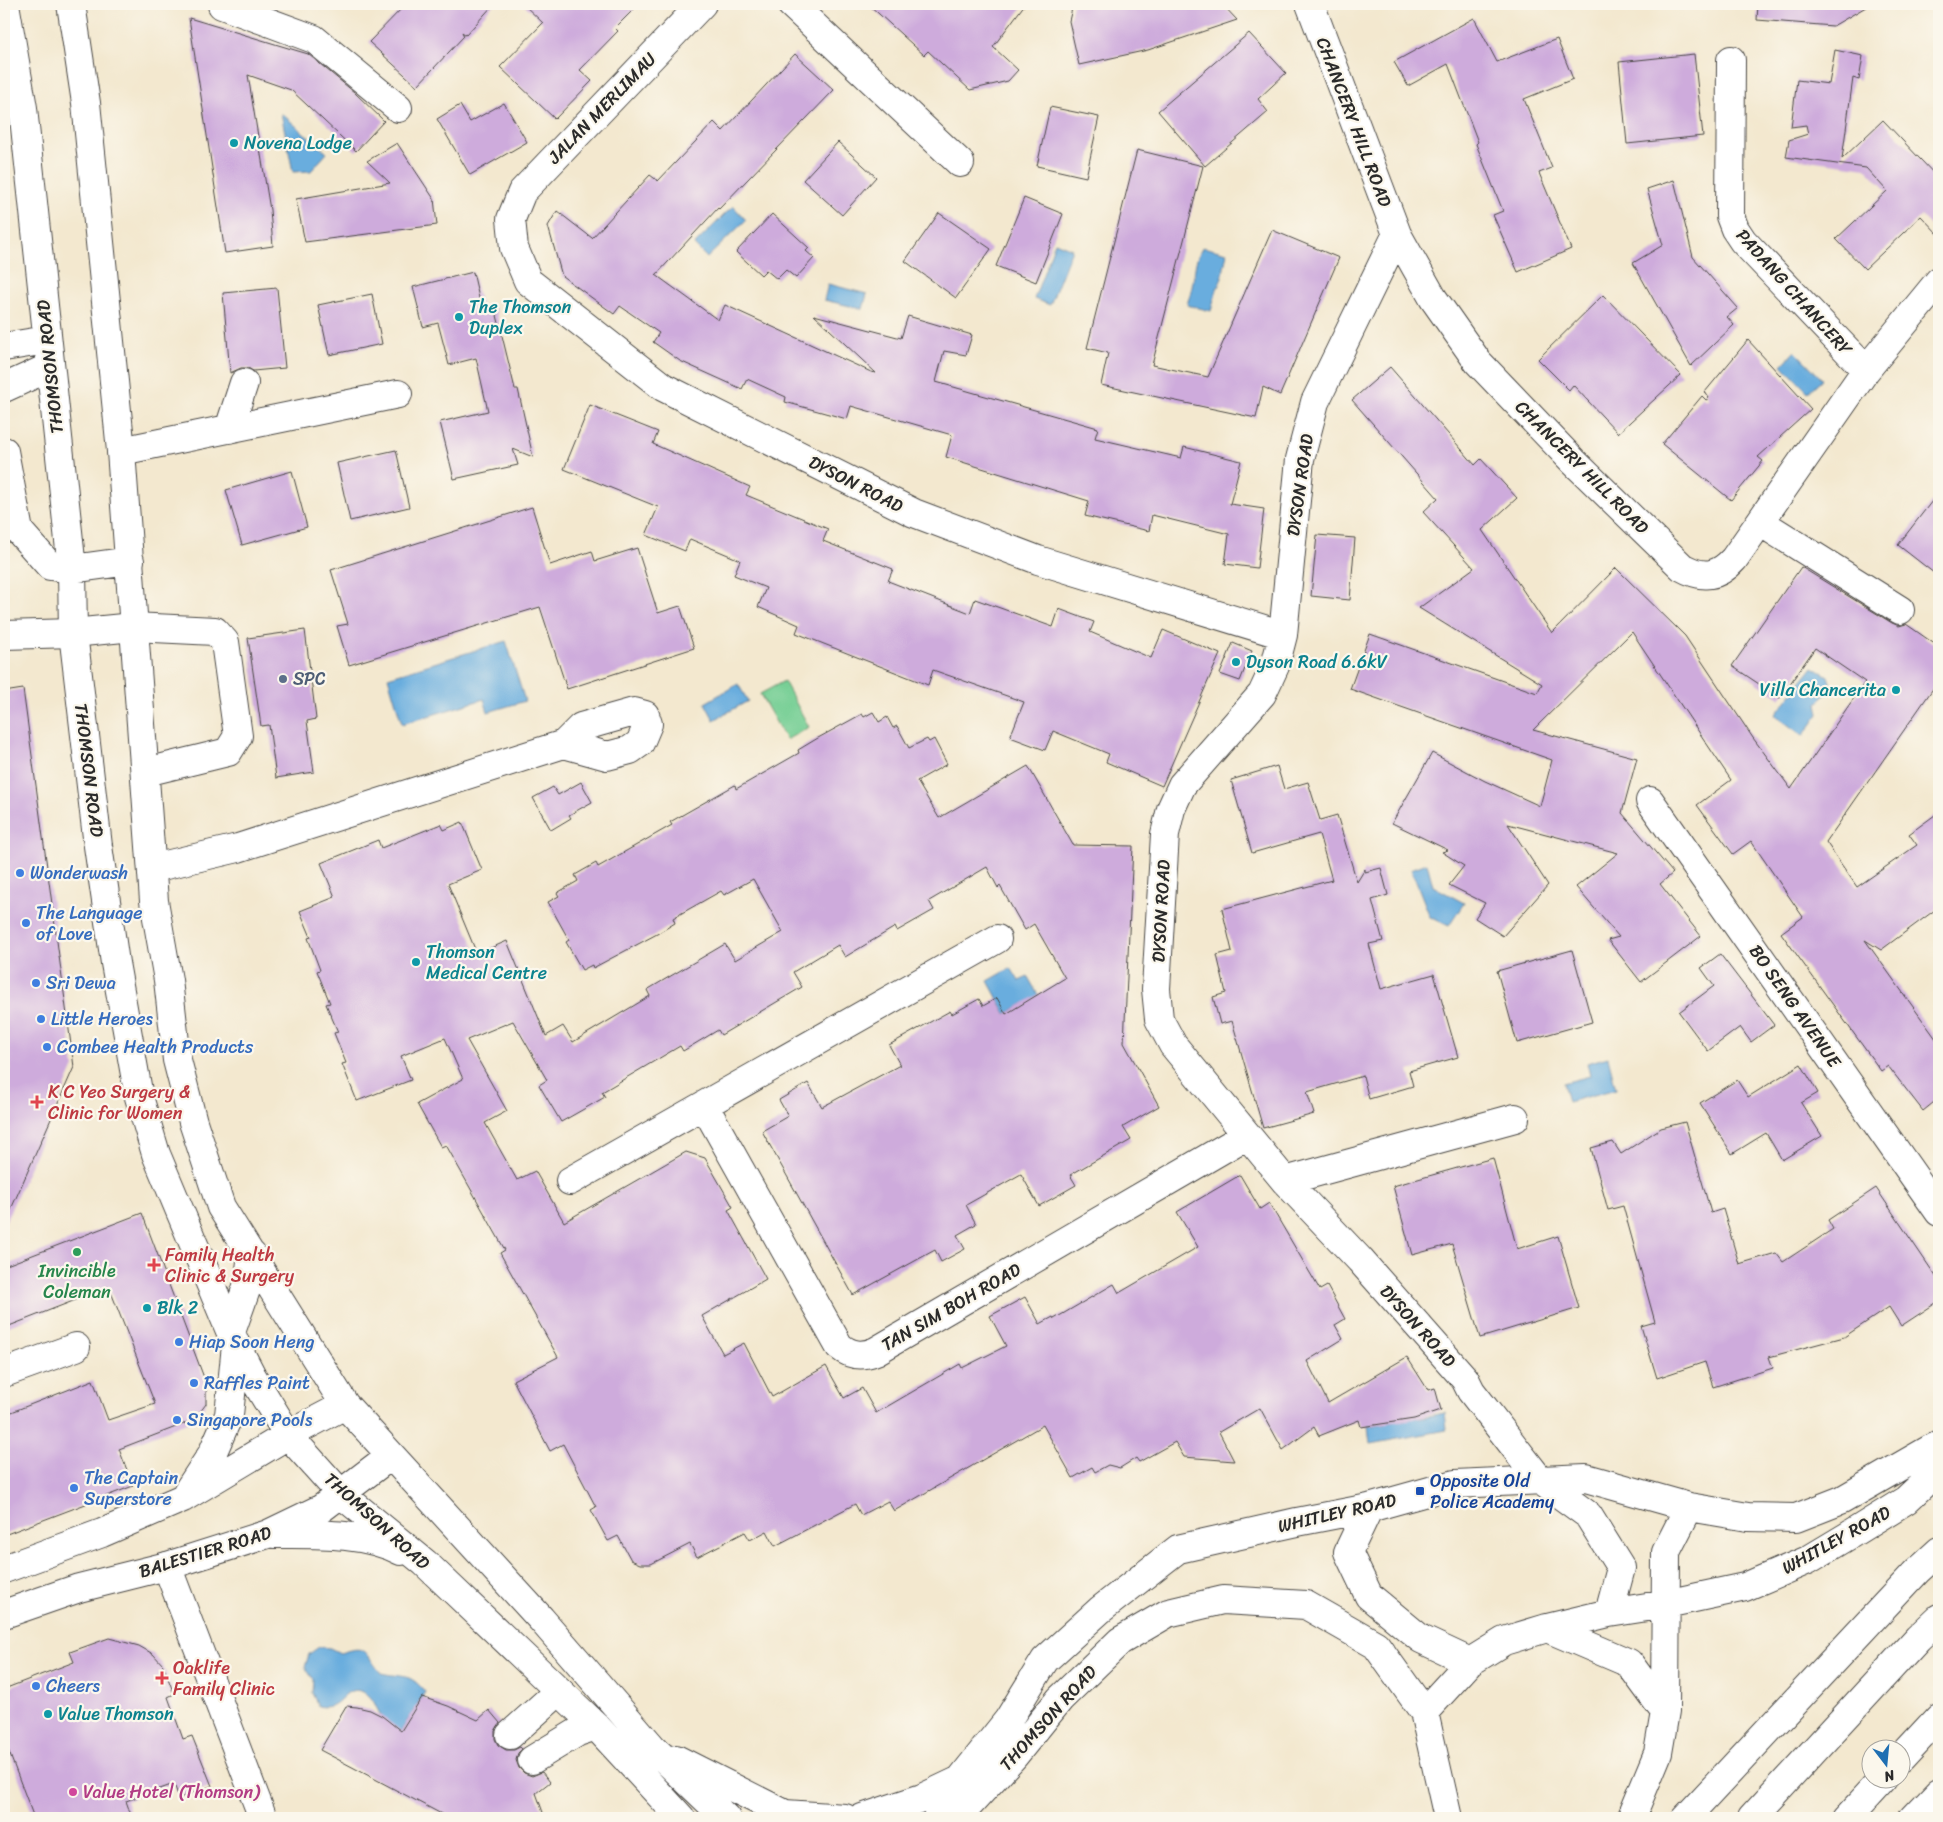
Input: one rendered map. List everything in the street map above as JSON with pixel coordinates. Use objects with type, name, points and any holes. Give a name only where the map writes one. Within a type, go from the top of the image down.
[{"type":"main road","name":"THOMSON ROAD","points":[[6,4],[23,108],[72,569],[73,633],[98,846],[115,963],[139,1097],[156,1154],[234,1338],[252,1376],[288,1435],[341,1494],[425,1563],[596,1726],[681,1818]]},
{"type":"main road","points":[[71,4],[86,103],[121,451],[154,901],[168,980],[179,1069],[193,1122],[221,1207],[345,1405],[541,1619],[652,1747],[726,1818]]},
{"type":"main road","points":[[223,4],[222,6],[314,39],[398,108]]},
{"type":"main road","name":"JALAN MERLIMAU","points":[[511,219],[522,192],[702,4]]},
{"type":"main road","points":[[791,4],[960,163]]},
{"type":"main road","name":"CHANCERY HILL ROAD","points":[[1310,4],[1397,234],[1433,298],[1478,362],[1573,461],[1682,567],[1692,573],[1704,575],[1716,573],[1726,568],[1734,560],[1866,370],[1939,281]]},
{"type":"main road","name":"PADANG CHANCERY","points":[[1732,60],[1730,216],[1735,229],[1743,241],[1866,370]]},
{"type":"main road","name":"DYSON ROAD","points":[[511,219],[514,248],[528,281],[664,387],[914,513],[1038,560],[1283,635]]},
{"type":"main road","name":"DYSON ROAD","points":[[1397,234],[1314,402],[1300,459],[1283,635],[1275,666],[1262,694],[1182,785],[1171,809],[1165,834],[1156,989],[1159,1019],[1173,1045],[1285,1181],[1360,1260],[1461,1374],[1471,1391],[1540,1480],[1588,1515],[1621,1568],[1609,1613]]},
{"type":"main road","points":[[4,347],[47,340]]},
{"type":"main road","points":[[4,388],[50,367]]},
{"type":"main road","points":[[229,429],[244,383]]},
{"type":"main road","points":[[121,451],[398,394]]},
{"type":"main road","points":[[4,451],[19,531],[50,566],[72,569],[130,561]]},
{"type":"main road","points":[[1760,522],[1900,610]]},
{"type":"main road","points":[[4,636],[133,628],[215,631],[220,635],[225,642],[238,736],[228,752],[146,772]]},
{"type":"main road","points":[[153,868],[256,842],[564,744]]},
{"type":"main road","name":"BO SENG AVENUE","points":[[1650,801],[1939,1212]]},
{"type":"main road","points":[[570,1181],[997,939]]},
{"type":"main road","name":"TAN SIM BOH ROAD","points":[[704,1105],[839,1346],[853,1355],[876,1351],[1247,1135]]},
{"type":"main road","points":[[1285,1181],[1515,1118]]},
{"type":"main road","points":[[183,1498],[212,1454],[229,1415],[234,1338],[248,1284],[252,1255]]},
{"type":"main road","points":[[4,1374],[76,1347]]},
{"type":"main road","points":[[4,1569],[102,1533],[183,1498],[288,1435],[345,1405]]},
{"type":"main road","name":"WHITLEY ROAD","points":[[1060,1700],[1100,1610],[1178,1549],[1296,1522],[1370,1508],[1455,1484],[1586,1478],[1689,1507],[1748,1517],[1796,1518],[1842,1500],[1939,1444]]},
{"type":"main road","name":"BALESTIER ROAD","points":[[4,1614],[79,1588],[167,1566],[268,1534],[322,1508],[390,1456]]},
{"type":"main road","name":"WHITLEY ROAD","points":[[1470,1662],[1504,1641],[1547,1628],[1609,1613],[1666,1604],[1745,1586],[1808,1560],[1906,1500],[1939,1469]]},
{"type":"main road","points":[[1631,1818],[1658,1753],[1665,1712],[1666,1552],[1689,1507]]},
{"type":"main road","points":[[1370,1508],[1348,1552],[1369,1596],[1421,1639],[1470,1662],[1424,1712]]},
{"type":"main road","points":[[268,1534],[331,1534],[361,1538],[389,1545],[425,1563]]},
{"type":"main road","points":[[1690,1814],[1910,1578],[1939,1551]]},
{"type":"main road","points":[[167,1566],[263,1818]]},
{"type":"main road","name":"THOMSON ROAD","points":[[938,1818],[968,1806],[1014,1756],[1060,1700],[1120,1641],[1168,1613],[1223,1600],[1306,1605],[1376,1645],[1424,1712],[1448,1818]]},
{"type":"main road","points":[[862,1818],[922,1798],[960,1780],[1008,1720],[1045,1660],[1100,1610]]},
{"type":"main road","points":[[1752,1818],[1918,1638],[1939,1618]]},
{"type":"main road","points":[[1547,1628],[1629,1662],[1665,1712]]},
{"type":"main road","points":[[510,1734],[559,1691]]},
{"type":"main road","points":[[1910,1748],[1939,1717]]},
{"type":"main road","points":[[532,1760],[578,1732],[596,1726]]},
{"type":"main road","points":[[652,1747],[785,1814],[845,1818]]},
{"type":"main road","points":[[1846,1818],[1873,1790]]},
{"type":"main road","points":[[1914,1818],[1939,1792]]},
{"type":"green space","points":[[784,681],[809,727],[786,740],[760,694]]},
{"type":"water","points":[[281,113],[327,153],[311,171],[293,172]]},
{"type":"water","points":[[733,206],[746,220],[707,258],[694,245]]},
{"type":"water","points":[[1055,242],[1072,249],[1050,305],[1034,299]]},
{"type":"water","points":[[1203,247],[1227,253],[1222,278],[1211,311],[1187,305],[1197,260]]},
{"type":"water","points":[[828,284],[867,294],[863,309],[824,300]]},
{"type":"water","points":[[1795,351],[1822,379],[1808,392],[1782,365]]},
{"type":"water","points":[[506,641],[525,701],[488,712],[484,699],[402,724],[388,677]]},
{"type":"water","points":[[1813,667],[1828,676],[1832,689],[1817,703],[1819,714],[1803,736],[1775,715]]},
{"type":"water","points":[[738,684],[748,701],[714,720],[705,703]]},
{"type":"water","points":[[1427,863],[1433,886],[1464,903],[1449,926],[1430,917],[1411,869]]},
{"type":"water","points":[[1011,968],[1019,981],[1028,977],[1046,1009],[1025,1003],[1006,1014],[988,981]]},
{"type":"water","points":[[1608,1057],[1616,1089],[1568,1102],[1563,1083],[1590,1076],[1587,1063]]},
{"type":"water","points":[[1445,1413],[1447,1430],[1370,1444],[1368,1426]]},
{"type":"water","points":[[319,1647],[330,1648],[340,1653],[357,1649],[362,1650],[381,1673],[405,1677],[415,1681],[420,1686],[425,1692],[400,1733],[384,1719],[372,1700],[363,1692],[351,1691],[333,1705],[326,1707],[318,1706],[312,1693],[313,1679],[305,1667],[309,1654]]},
{"type":"building","points":[[406,4],[494,4],[466,35],[462,32],[464,36],[417,86],[369,42]]},
{"type":"building","points":[[523,4],[639,4],[615,28],[618,31],[580,70],[592,81],[555,119],[500,67],[543,23]]},
{"type":"building","points":[[868,4],[1025,4],[993,47],[1018,70],[1008,81],[970,90],[928,51],[924,55]]},
{"type":"building","points":[[1073,4],[1222,4],[1237,20],[1148,50],[1079,65],[1069,21]]},
{"type":"building","points":[[1758,4],[1871,4],[1833,26],[1757,20]]},
{"type":"building","name":"Novena Lodge","points":[[189,18],[308,54],[354,92],[384,121],[356,151],[291,90],[248,75],[270,210],[273,246],[225,253]]},
{"type":"building","points":[[1474,18],[1497,62],[1557,39],[1573,79],[1524,99],[1552,168],[1539,173],[1571,249],[1518,272],[1493,215],[1503,211],[1476,144],[1478,142],[1448,64],[1408,86],[1394,62]]},
{"type":"building","points":[[1249,33],[1286,73],[1258,99],[1268,112],[1205,166],[1158,111]]},
{"type":"building","points":[[1835,50],[1863,56],[1859,80],[1853,78],[1842,159],[1883,120],[1939,179],[1939,235],[1921,216],[1865,269],[1836,239],[1887,191],[1866,168],[1786,157],[1789,140],[1808,134],[1806,125],[1791,127],[1797,80],[1829,84]]},
{"type":"building","points":[[795,54],[834,90],[718,208],[656,275],[718,320],[725,305],[876,373],[814,315],[901,338],[908,316],[972,335],[966,355],[944,351],[936,382],[1098,428],[1095,438],[1181,458],[1184,447],[1241,461],[1230,504],[1264,509],[1257,568],[1225,564],[1229,534],[1152,515],[1149,531],[1085,516],[1089,501],[946,457],[952,435],[851,406],[847,419],[785,402],[786,397],[747,379],[742,389],[680,361],[653,342],[659,333],[620,306],[614,314],[562,276],[548,226],[557,211],[592,238],[650,175],[658,181],[714,122],[723,131]]},
{"type":"building","points":[[1694,54],[1703,136],[1627,144],[1619,62]]},
{"type":"building","points":[[504,103],[527,142],[470,175],[437,119],[460,105],[470,122]]},
{"type":"building","points":[[1050,107],[1099,117],[1086,177],[1037,166]]},
{"type":"building","points":[[838,142],[876,177],[842,215],[803,180]]},
{"type":"building","points":[[397,143],[434,199],[437,225],[305,242],[296,199],[390,183],[367,161]]},
{"type":"building","points":[[1137,150],[1203,166],[1152,365],[1208,377],[1272,230],[1339,258],[1280,395],[1263,387],[1256,418],[1101,385],[1108,353],[1087,348]]},
{"type":"building","points":[[1674,180],[1693,257],[1738,308],[1727,317],[1734,325],[1691,366],[1633,263],[1663,245],[1647,189]]},
{"type":"building","points":[[1024,198],[1063,214],[1036,282],[996,266]]},
{"type":"building","points":[[939,213],[991,249],[956,298],[905,261]]},
{"type":"building","points":[[772,214],[809,248],[806,251],[814,258],[796,278],[786,270],[777,279],[766,270],[761,275],[736,252]]},
{"type":"building","points":[[473,272],[482,311],[495,307],[515,389],[518,389],[533,457],[513,449],[518,465],[454,479],[440,422],[488,411],[476,358],[449,365],[438,323],[423,327],[413,287]]},
{"type":"building","points":[[277,288],[285,368],[253,371],[248,368],[241,368],[230,373],[223,293]]},
{"type":"building","points":[[372,294],[382,344],[329,355],[318,305]]},
{"type":"building","points":[[1603,295],[1681,375],[1618,433],[1573,385],[1569,390],[1538,359]]},
{"type":"building","points":[[1748,340],[1811,409],[1758,457],[1763,461],[1731,500],[1662,444],[1702,396],[1706,400],[1709,398],[1705,392]]},
{"type":"building","points":[[1390,367],[1475,465],[1481,459],[1517,498],[1482,530],[1552,633],[1616,568],[1685,636],[1753,738],[1791,789],[1865,682],[1815,648],[1780,698],[1732,666],[1801,567],[1892,623],[1899,626],[1906,624],[1939,647],[1939,680],[1826,842],[1857,887],[1917,845],[1909,834],[1939,812],[1939,907],[1881,950],[1865,940],[1939,1043],[1939,1098],[1923,1111],[1888,1066],[1881,1071],[1781,933],[1803,917],[1751,841],[1733,854],[1697,805],[1731,780],[1632,632],[1533,730],[1637,758],[1622,813],[1673,873],[1660,884],[1701,936],[1641,982],[1608,940],[1619,937],[1576,887],[1618,853],[1508,824],[1548,885],[1503,936],[1475,918],[1485,903],[1449,885],[1464,866],[1442,852],[1448,850],[1392,823],[1432,753],[1485,781],[1540,806],[1552,760],[1350,689],[1370,634],[1537,693],[1542,684],[1419,608],[1474,568],[1423,512],[1438,498],[1352,400]]},
{"type":"building","points":[[590,405],[658,432],[653,444],[750,487],[746,495],[828,529],[823,541],[893,569],[888,581],[970,613],[975,599],[1053,627],[1059,609],[1094,622],[1090,632],[1151,658],[1163,630],[1220,654],[1162,786],[1106,762],[1109,754],[1053,731],[1045,750],[1010,737],[1024,702],[933,670],[928,685],[796,633],[799,625],[758,607],[766,588],[734,575],[740,560],[690,539],[685,551],[646,535],[658,507],[564,469]]},
{"type":"building","points":[[396,450],[409,507],[350,521],[337,463]]},
{"type":"building","points":[[292,471],[307,527],[242,545],[226,490]]},
{"type":"building","points":[[1939,492],[1939,577],[1898,545]]},
{"type":"building","points":[[532,507],[550,565],[592,551],[595,561],[637,548],[658,613],[680,606],[694,648],[567,689],[540,607],[349,665],[337,626],[348,624],[331,570]]},
{"type":"building","points":[[1317,535],[1355,538],[1350,600],[1311,596]]},
{"type":"building","name":"SPC","points":[[305,630],[316,719],[307,721],[314,772],[276,778],[269,725],[261,726],[248,638]]},
{"type":"building","name":"Dyson Road 6.6kV","points":[[1233,643],[1252,651],[1240,681],[1220,674]]},
{"type":"building","points":[[23,689],[74,1067],[4,1225],[4,1084],[10,1069],[4,1020],[4,692]]},
{"type":"building","points":[[873,712],[879,722],[887,717],[893,728],[897,726],[909,748],[927,739],[929,742],[934,739],[947,764],[917,781],[939,818],[1028,766],[1073,845],[1133,846],[1124,1043],[1159,1106],[1123,1127],[1131,1140],[1070,1175],[1076,1185],[1039,1206],[1021,1174],[966,1205],[976,1224],[957,1235],[965,1249],[941,1262],[935,1250],[853,1295],[762,1131],[788,1116],[779,1100],[808,1083],[822,1107],[900,1065],[889,1045],[950,1011],[952,1014],[979,999],[983,1006],[997,998],[1006,1014],[1065,978],[1034,924],[1025,930],[987,867],[929,901],[934,910],[897,931],[895,927],[845,957],[838,945],[793,972],[802,987],[721,1035],[718,1030],[683,1051],[680,1046],[602,1092],[605,1097],[561,1122],[539,1085],[547,1080],[513,1021],[467,1040],[507,1111],[485,1123],[517,1180],[535,1171],[564,1222],[686,1152],[705,1158],[733,1207],[728,1210],[766,1279],[702,1316],[723,1354],[744,1343],[772,1397],[826,1366],[844,1398],[862,1388],[876,1413],[960,1364],[962,1368],[1006,1346],[990,1316],[1025,1297],[1040,1324],[1053,1317],[1054,1319],[1114,1284],[1119,1293],[1198,1247],[1177,1212],[1240,1175],[1260,1209],[1269,1203],[1320,1290],[1327,1286],[1345,1319],[1335,1325],[1343,1339],[1307,1361],[1328,1403],[1407,1357],[1428,1390],[1435,1388],[1441,1410],[1414,1419],[1361,1427],[1359,1420],[1319,1436],[1314,1427],[1283,1450],[1260,1408],[1219,1432],[1234,1461],[1184,1457],[1175,1442],[1139,1462],[1136,1458],[1120,1468],[1108,1465],[1095,1472],[1092,1467],[1073,1478],[1043,1425],[894,1511],[888,1501],[861,1515],[855,1504],[775,1546],[767,1531],[750,1540],[745,1532],[697,1557],[690,1544],[651,1564],[640,1564],[631,1560],[618,1536],[608,1541],[591,1510],[596,1507],[563,1444],[550,1451],[513,1380],[558,1357],[500,1253],[505,1250],[446,1145],[441,1147],[417,1104],[463,1079],[445,1038],[401,1056],[411,1080],[357,1101],[342,1064],[346,1063],[334,1033],[338,1032],[326,1004],[330,1003],[317,971],[320,970],[308,938],[311,937],[300,911],[335,897],[321,863],[378,840],[381,848],[441,824],[444,830],[462,822],[482,870],[448,884],[477,954],[507,941],[546,1036],[563,1026],[573,1042],[650,996],[647,990],[725,944],[735,960],[783,932],[753,879],[724,895],[721,891],[673,918],[675,923],[657,934],[593,968],[592,965],[582,970],[566,942],[569,940],[548,902],[559,896],[557,893],[578,881],[575,875],[596,863],[598,867],[672,825],[670,822],[735,785],[736,789],[799,753],[798,750],[818,738],[862,714],[864,717]]},
{"type":"building","points":[[1277,766],[1284,789],[1308,782],[1320,820],[1337,815],[1357,882],[1365,869],[1365,872],[1381,868],[1388,895],[1372,900],[1383,941],[1369,944],[1381,989],[1434,974],[1458,1057],[1409,1071],[1413,1086],[1369,1099],[1363,1076],[1307,1092],[1314,1114],[1263,1128],[1232,1021],[1220,1024],[1213,997],[1226,993],[1217,955],[1232,951],[1222,909],[1332,880],[1319,834],[1252,853],[1231,780]]},
{"type":"building","points":[[581,782],[592,802],[569,815],[571,818],[551,830],[533,798],[553,787],[558,795]]},
{"type":"building","points":[[1572,950],[1592,1022],[1517,1043],[1497,971]]},
{"type":"building","points":[[1720,954],[1774,1025],[1751,1042],[1740,1027],[1708,1051],[1679,1012],[1714,986],[1701,968]]},
{"type":"building","points":[[1801,1064],[1818,1093],[1801,1103],[1822,1136],[1782,1160],[1766,1133],[1732,1154],[1700,1103],[1737,1080],[1748,1097]]},
{"type":"building","points":[[1685,1122],[1711,1213],[1723,1209],[1739,1264],[1776,1253],[1783,1262],[1833,1229],[1828,1220],[1876,1188],[1939,1281],[1939,1301],[1901,1326],[1889,1307],[1844,1337],[1769,1357],[1773,1368],[1713,1387],[1705,1362],[1657,1378],[1641,1326],[1655,1322],[1623,1206],[1608,1210],[1591,1148],[1613,1142],[1621,1154],[1661,1128]]},
{"type":"building","points":[[1493,1158],[1517,1249],[1558,1236],[1579,1308],[1480,1338],[1452,1244],[1412,1255],[1393,1186]]},
{"type":"building","points":[[142,1213],[206,1383],[206,1404],[194,1420],[119,1449],[133,1486],[4,1535],[4,1415],[93,1380],[108,1420],[155,1404],[109,1287],[4,1328],[4,1266]]},
{"type":"building","points":[[109,1638],[139,1646],[153,1654],[163,1665],[174,1694],[168,1697],[183,1739],[192,1736],[212,1786],[179,1798],[174,1784],[126,1801],[132,1818],[34,1818],[4,1739],[4,1689],[74,1662],[70,1652]]},
{"type":"building","points":[[422,1697],[448,1706],[478,1720],[489,1710],[500,1723],[495,1731],[495,1739],[498,1745],[506,1750],[514,1750],[520,1747],[522,1749],[518,1753],[516,1760],[519,1768],[524,1773],[532,1776],[542,1772],[550,1782],[536,1793],[545,1818],[449,1818],[320,1750],[346,1706],[370,1710],[382,1716],[401,1731]]},
{"type":"place","name":"Novena Lodge","points":[[234,143]]},
{"type":"place","name":"The Thomson Duplex","points":[[459,317]]},
{"type":"place","name":"Dyson Road 6.6kV","points":[[1236,662]]},
{"type":"place","name":"SPC","points":[[283,679]]},
{"type":"place","name":"Villa Chancerita","points":[[1896,690]]},
{"type":"place","name":"Wonderwash","points":[[20,873]]},
{"type":"place","name":"The Language of Love","points":[[26,923]]},
{"type":"place","name":"Thomson Medical Centre","points":[[416,962]]},
{"type":"place","name":"Sri Dewa","points":[[36,983]]},
{"type":"place","name":"Little Heroes","points":[[41,1019]]},
{"type":"place","name":"Combee Health Products","points":[[47,1047]]},
{"type":"place","name":"K C Yeo Surgery & Clinic for Women","points":[[37,1102]]},
{"type":"place","name":"Invincible Coleman","points":[[77,1252]]},
{"type":"place","name":"Family Health Clinic & Surgery","points":[[154,1265]]},
{"type":"place","name":"Blk 2","points":[[147,1308]]},
{"type":"place","name":"Hiap Soon Heng","points":[[179,1342]]},
{"type":"place","name":"Raffles Paint","points":[[194,1383]]},
{"type":"place","name":"Singapore Pools","points":[[177,1420]]},
{"type":"place","name":"The Captain Superstore","points":[[74,1488]]},
{"type":"place","name":"Opposite Old Police Academy","points":[[1420,1491]]},
{"type":"place","name":"Oaklife Family Clinic","points":[[162,1678]]},
{"type":"place","name":"Cheers","points":[[36,1686]]},
{"type":"place","name":"Value Thomson","points":[[48,1714]]},
{"type":"place","name":"Value Hotel (Thomson)","points":[[73,1792]]}]
